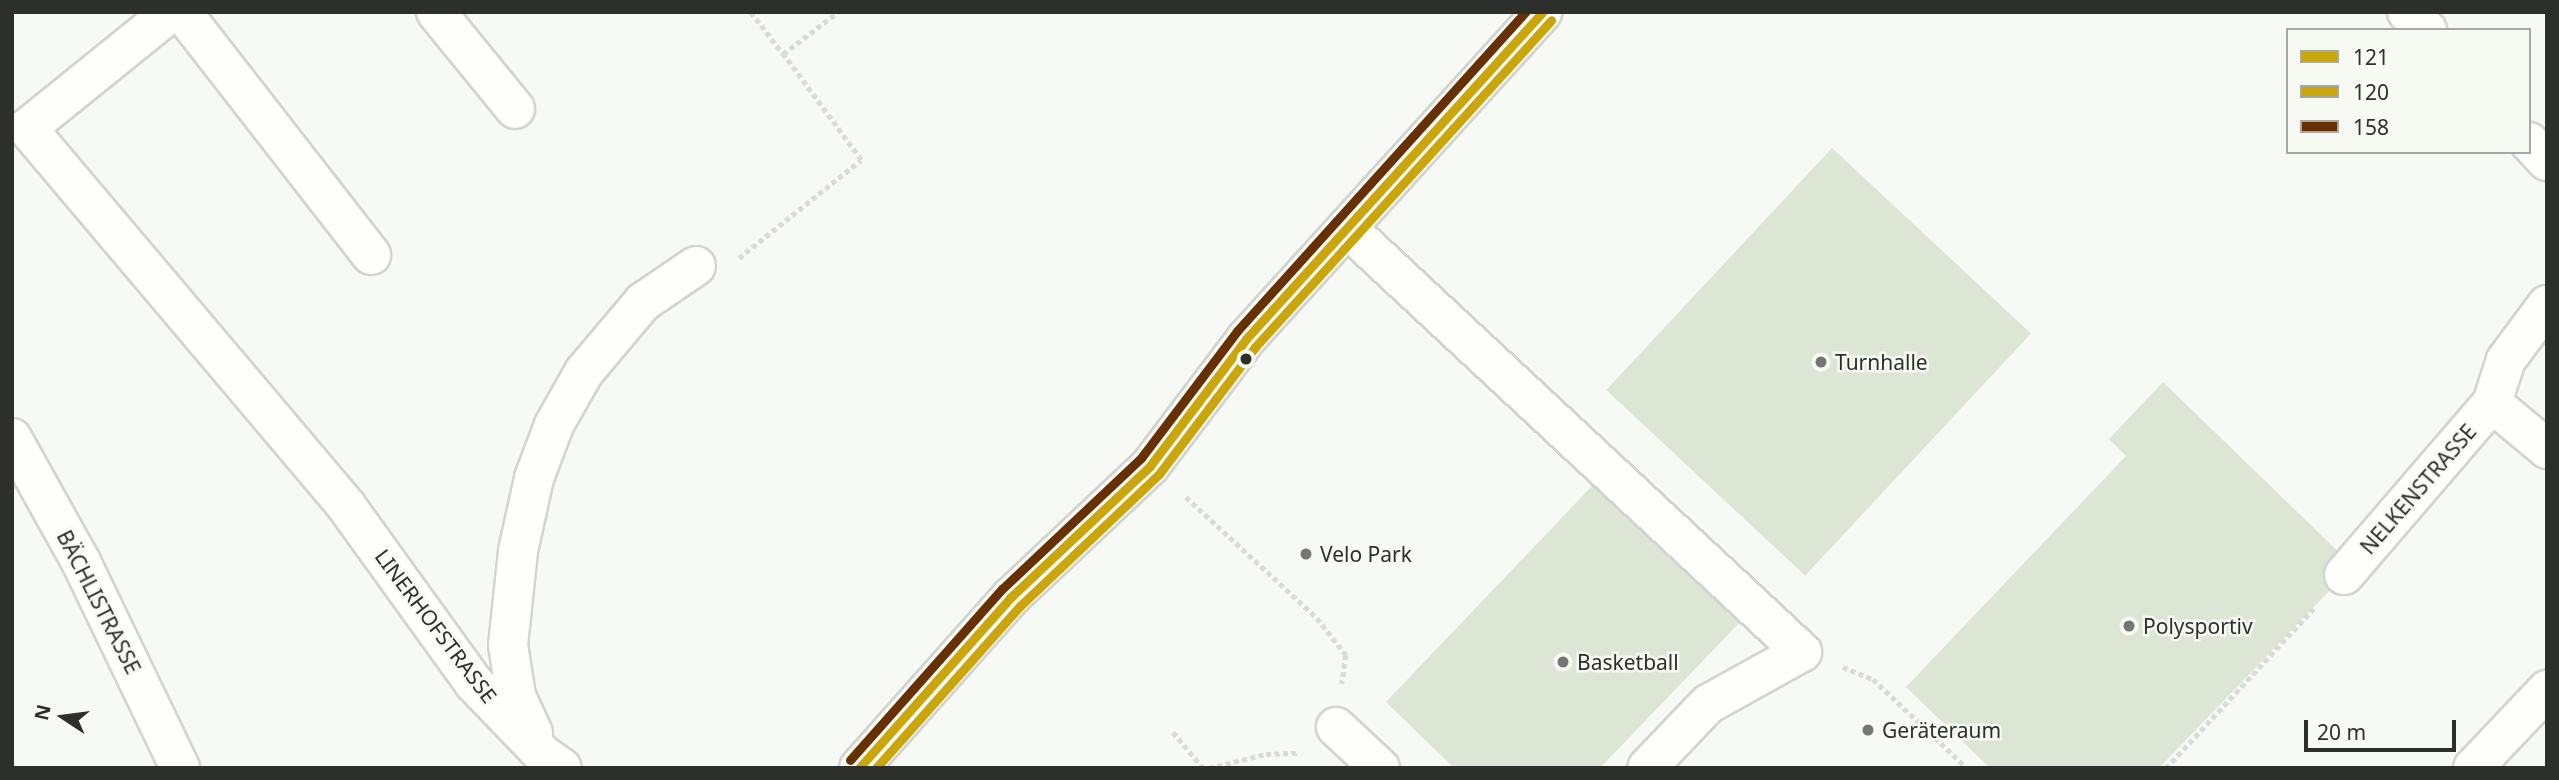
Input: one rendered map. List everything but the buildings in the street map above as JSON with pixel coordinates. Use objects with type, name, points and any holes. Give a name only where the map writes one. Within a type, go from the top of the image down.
[{"type":"street","name":"LINERHOFSTRASSE","points":[[171,12],[27,128],[347,507],[473,682],[545,763]]},
{"type":"street","points":[[183,12],[371,255]]},
{"type":"street","points":[[436,12],[515,108]]},
{"type":"street","points":[[859,768],[1011,597],[1150,466],[1246,339],[1542,12]]},
{"type":"street","points":[[2407,12],[2425,28]]},
{"type":"street","points":[[2531,144],[2547,161]]},
{"type":"street","points":[[1347,228],[1802,652],[1708,704],[1647,768]]},
{"type":"street","points":[[545,763],[516,696],[508,645],[518,551],[534,478],[554,425],[584,372],[643,302],[696,266]]},
{"type":"street","name":"NELKENSTRASSE","points":[[2344,575],[2492,403],[2506,360],[2547,305]]},
{"type":"street","name":"NELKENSTRASSE","points":[[2492,403],[2547,449]]},
{"type":"street","name":"BÄCHLISTRASSE","points":[[12,438],[82,564],[180,768]]},
{"type":"street","points":[[2473,768],[2547,690]]},
{"type":"street","points":[[1336,727],[1381,768]]},
{"type":"path","points":[[696,266],[724,271],[861,160],[751,12]]},
{"type":"path","points":[[783,54],[838,12]]},
{"type":"path","points":[[1186,497],[1317,618],[1346,655],[1336,727],[1304,752],[1266,754],[1209,768]]},
{"type":"path","points":[[2166,768],[2344,575]]},
{"type":"path","points":[[1802,652],[1873,679],[1967,768]]},
{"type":"path","points":[[1173,732],[1203,768]]},
{"type":"green space","name":"Turnhalle","points":[[1832,148],[2031,334],[1805,576],[1606,390]]},
{"type":"green space","name":"Polysportiv","points":[[2163,382],[2353,566],[2159,768],[1990,768],[1906,687],[2126,456],[2109,439]]},
{"type":"green space","name":"Basketball","points":[[1595,483],[1740,622],[1600,768],[1454,768],[1386,702]]},
{"type":"transit line","name":"158","points":[[850,760],[1002,589],[1141,458],[1237,331],[1525,12]]},
{"type":"transit line","name":"121","points":[[859,768],[1011,597],[1150,466],[1246,339],[1542,12]]},
{"type":"transit line","name":"120","points":[[876,768],[1020,606],[1159,474],[1255,347],[1551,20]]},
{"type":"place","name":"Turnhalle","points":[[1821,362]]},
{"type":"place","name":"Velo Park","points":[[1306,554]]},
{"type":"place","name":"Polysportiv","points":[[2129,626]]},
{"type":"place","name":"Basketball","points":[[1563,662]]},
{"type":"place","name":"Geräteraum","points":[[1868,730]]}]
